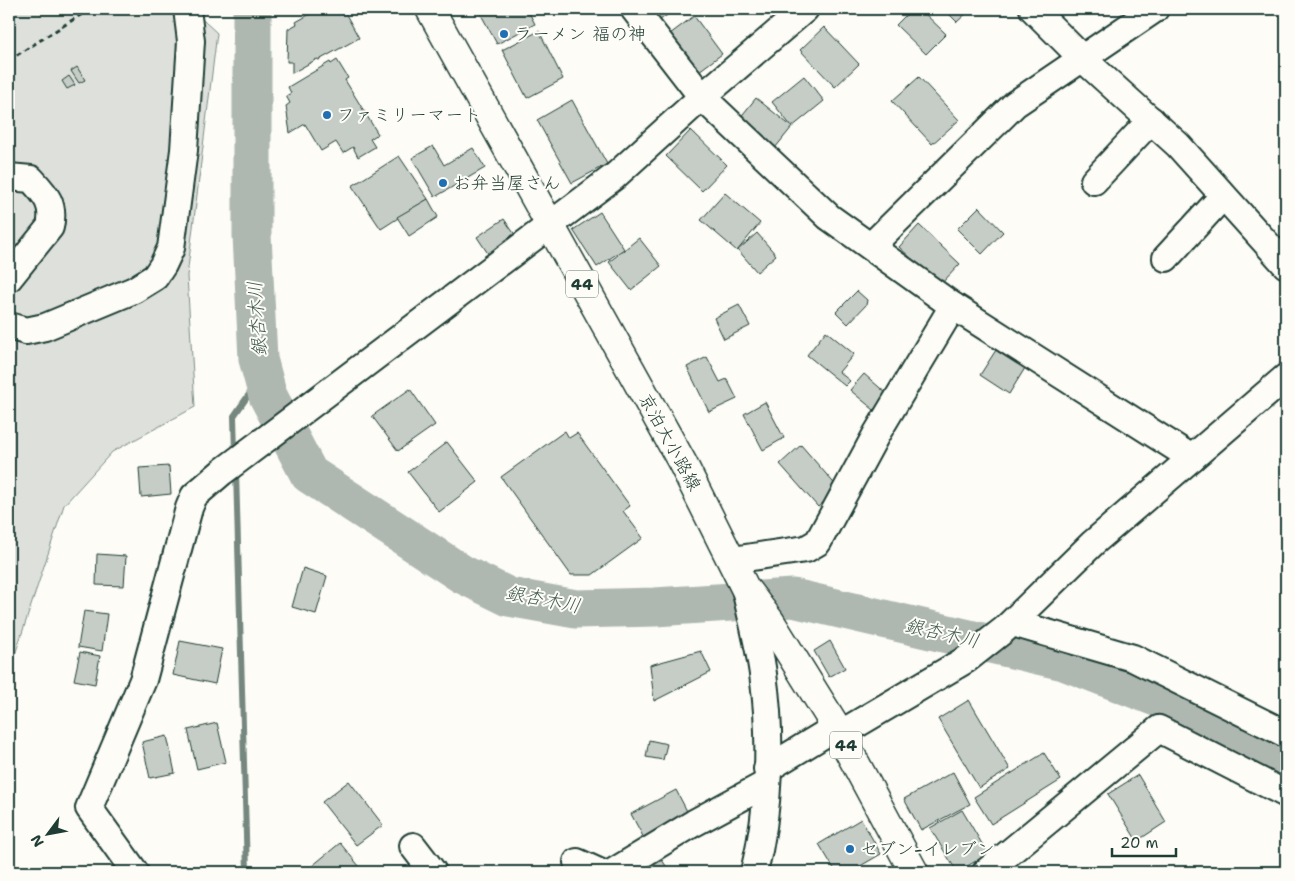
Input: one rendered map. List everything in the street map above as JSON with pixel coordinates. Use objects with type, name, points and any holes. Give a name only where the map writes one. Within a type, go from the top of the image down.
[{"type":"main road","name":"京泊大小路線","points":[[430,9],[682,462],[761,621],[838,731],[914,872]]},
{"type":"street","points":[[9,326],[26,331],[45,327],[134,290],[155,277],[163,265],[170,248],[184,150],[191,41],[187,9]]},
{"type":"street","points":[[634,9],[702,97],[829,217],[953,306],[1192,458]]},
{"type":"street","points":[[135,872],[90,808],[144,680],[189,508],[194,496],[222,472],[615,176],[702,97],[805,9]]},
{"type":"street","points":[[1033,9],[1084,59],[1178,145],[1286,265]]},
{"type":"street","points":[[871,246],[1015,104],[1084,59],[1155,9]]},
{"type":"street","points":[[1094,181],[1151,120]]},
{"type":"street","points":[[9,178],[31,179],[46,195],[52,211],[50,228],[9,278]]},
{"type":"street","points":[[1166,258],[1223,196]]},
{"type":"street","points":[[738,575],[806,549],[818,542],[877,433],[953,306]]},
{"type":"street","points":[[613,872],[838,731],[967,660],[1009,626],[1093,543],[1286,377]]},
{"type":"street","points":[[754,872],[761,836],[767,776],[768,719],[763,672],[761,621]]},
{"type":"street","points":[[1009,626],[1132,658],[1286,734]]},
{"type":"street","points":[[986,872],[1159,729],[1286,794]]},
{"type":"street","points":[[413,846],[433,872]]},
{"type":"path","points":[[9,60],[90,9]]},
{"type":"shaded area","points":[[9,9],[191,9],[217,33],[187,276],[195,407],[112,452],[64,505],[9,673]]},
{"type":"building","points":[[319,9],[343,9],[359,38],[292,73],[292,62],[287,62],[288,29],[297,24],[296,22]]},
{"type":"building","name":"ラーメン 福の神","points":[[478,9],[527,9],[535,24],[497,44]]},
{"type":"building","points":[[652,9],[676,9],[660,20]]},
{"type":"building","points":[[912,9],[920,9],[946,34],[926,54],[896,25]]},
{"type":"building","points":[[944,9],[971,9],[957,22]]},
{"type":"building","points":[[694,16],[722,54],[695,74],[666,37]]},
{"type":"building","points":[[824,27],[859,64],[835,87],[800,50]]},
{"type":"building","points":[[539,31],[563,79],[527,98],[502,50]]},
{"type":"building","name":"ファミリーマート","points":[[337,60],[348,78],[345,80],[378,134],[370,139],[375,147],[358,157],[353,147],[343,153],[336,142],[321,151],[305,124],[290,133],[286,106],[290,103],[286,96],[291,93],[288,87],[330,62],[331,64]]},
{"type":"building","points":[[77,67],[85,80],[79,83],[71,71]]},
{"type":"building","points":[[69,76],[75,85],[67,89],[62,81]]},
{"type":"building","points":[[804,76],[824,101],[792,127],[772,102]]},
{"type":"building","points":[[919,77],[959,120],[932,144],[892,101]]},
{"type":"building","points":[[756,98],[792,127],[771,153],[735,124]]},
{"type":"building","points":[[572,100],[607,164],[572,183],[537,120]]},
{"type":"building","points":[[691,130],[727,165],[702,191],[666,156]]},
{"type":"building","name":"お弁当屋さん","points":[[433,146],[444,165],[473,148],[485,168],[435,197],[412,158]]},
{"type":"building","points":[[399,156],[428,199],[381,229],[352,186]]},
{"type":"building","points":[[725,193],[760,223],[737,251],[701,220]]},
{"type":"building","points":[[428,199],[438,217],[409,236],[397,217]]},
{"type":"building","points":[[979,207],[1003,232],[982,254],[957,229]]},
{"type":"building","points":[[600,212],[624,249],[597,267],[573,230]]},
{"type":"building","points":[[504,219],[518,239],[491,258],[477,237]]},
{"type":"building","points":[[919,225],[960,264],[940,285],[899,247]]},
{"type":"building","points":[[757,233],[776,255],[757,272],[738,250]]},
{"type":"building","points":[[639,238],[661,266],[631,290],[609,262]]},
{"type":"building","points":[[857,291],[867,300],[866,305],[848,324],[836,312]]},
{"type":"building","points":[[739,305],[750,326],[724,339],[714,318]]},
{"type":"building","points":[[826,331],[854,354],[839,372],[850,381],[845,386],[807,355]]},
{"type":"building","points":[[996,350],[1025,368],[1009,394],[980,375]]},
{"type":"building","points":[[707,357],[720,382],[727,379],[737,399],[709,412],[687,367]]},
{"type":"building","points":[[864,374],[887,394],[874,410],[850,390]]},
{"type":"building","points":[[410,389],[435,425],[398,451],[372,416]]},
{"type":"building","points":[[765,402],[784,438],[763,450],[744,414]]},
{"type":"building","points":[[565,431],[569,438],[577,433],[630,506],[623,511],[643,538],[592,575],[571,575],[501,477]]},
{"type":"building","points":[[447,442],[478,482],[439,512],[408,472]]},
{"type":"building","points":[[801,445],[839,489],[818,507],[780,464]]},
{"type":"building","points":[[169,466],[171,494],[141,497],[139,468]]},
{"type":"building","points":[[97,554],[126,556],[124,586],[96,585]]},
{"type":"building","points":[[303,568],[327,576],[316,614],[292,607]]},
{"type":"building","points":[[84,611],[107,614],[102,651],[78,647]]},
{"type":"building","points":[[180,641],[222,649],[215,684],[173,675]]},
{"type":"building","points":[[830,641],[845,668],[829,677],[814,651]]},
{"type":"building","points":[[701,651],[711,672],[654,701],[650,665]]},
{"type":"building","points":[[80,652],[100,656],[95,684],[74,680]]},
{"type":"building","points":[[969,700],[1010,769],[979,788],[938,719]]},
{"type":"building","points":[[217,723],[226,762],[197,769],[188,730]]},
{"type":"building","points":[[167,736],[175,773],[150,778],[142,742]]},
{"type":"building","points":[[649,740],[667,744],[663,760],[646,757]]},
{"type":"building","points":[[1044,753],[1061,780],[991,824],[974,797]]},
{"type":"building","points":[[953,772],[970,804],[921,830],[904,799]]},
{"type":"building","points":[[1138,775],[1166,822],[1137,841],[1108,794]]},
{"type":"building","points":[[349,781],[383,825],[356,845],[322,802]]},
{"type":"building","points":[[676,790],[689,815],[646,842],[631,814]]},
{"type":"building","points":[[962,810],[988,854],[957,872],[930,828]]},
{"type":"building","name":"セブン-イレブン","points":[[861,819],[881,854],[850,872],[836,872],[819,844]]},
{"type":"building","points":[[340,843],[364,872],[306,871]]},
{"type":"building","points":[[662,860],[670,872],[644,872]]},
{"type":"waterway","name":"銀杏木川","points":[[252,9],[252,235],[258,359],[268,396],[309,474],[462,574],[509,597],[576,609],[655,607],[793,598],[1064,661],[1192,711],[1286,764]]},
{"type":"waterway","points":[[235,454],[234,416],[261,377],[258,359]]},
{"type":"waterway","points":[[236,471],[247,872]]},
{"type":"place","name":"ラーメン 福の神","points":[[504,34]]},
{"type":"place","name":"ファミリーマート","points":[[327,115]]},
{"type":"place","name":"お弁当屋さん","points":[[443,183]]},
{"type":"place","name":"セブン-イレブン","points":[[850,849]]}]
